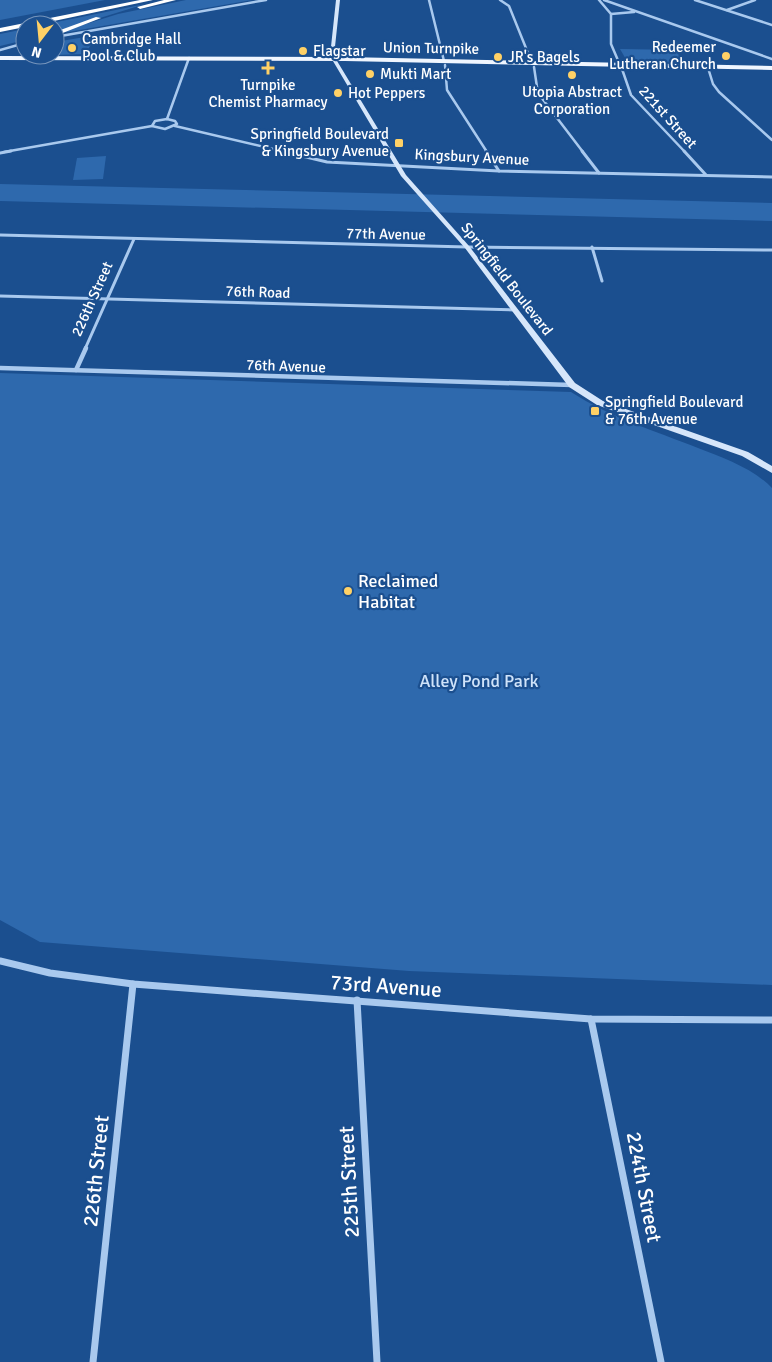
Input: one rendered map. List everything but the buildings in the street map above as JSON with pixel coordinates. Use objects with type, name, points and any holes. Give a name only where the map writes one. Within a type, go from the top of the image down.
[{"type":"highway","points":[[0,24],[118,0]]},
{"type":"highway","points":[[0,30],[150,0]]},
{"type":"highway","points":[[65,31],[107,16],[173,0]]},
{"type":"main road","points":[[334,61],[331,52],[338,0]]},
{"type":"main road","name":"Union Turnpike","points":[[0,58],[188,61]]},
{"type":"main road","name":"Union Turnpike","points":[[0,63],[334,61],[772,68]]},
{"type":"main road","name":"Springfield Boulevard","points":[[334,61],[404,176],[467,247],[572,385],[600,403],[745,454],[772,470]]},
{"type":"main road","name":"Union Turnpike","points":[[621,67],[772,72]]},
{"type":"street","points":[[65,33],[266,0]]},
{"type":"street","points":[[429,0],[445,63],[447,90],[500,171]]},
{"type":"street","points":[[500,0],[509,6],[533,65],[538,92],[600,173]]},
{"type":"street","points":[[599,0],[611,14],[639,12]]},
{"type":"street","points":[[604,0],[772,59]]},
{"type":"street","points":[[695,0],[772,25]]},
{"type":"street","points":[[726,10],[754,0]]},
{"type":"street","name":"221st Street","points":[[611,14],[611,44],[631,95],[706,175]]},
{"type":"street","points":[[0,50],[15,46]]},
{"type":"street","points":[[167,119],[188,61]]},
{"type":"street","points":[[709,71],[713,84],[719,92],[772,140]]},
{"type":"street","points":[[0,153],[152,126],[163,129],[175,126],[177,122],[167,119],[155,121],[152,126]]},
{"type":"street","name":"Kingsbury Avenue","points":[[175,126],[327,162],[398,164],[500,171],[772,177]]},
{"type":"street","name":"77th Avenue","points":[[0,235],[467,247],[772,250]]},
{"type":"street","name":"226th Street","points":[[76,370],[134,239]]},
{"type":"street","points":[[592,247],[602,281]]},
{"type":"street","name":"76th Road","points":[[0,296],[516,310]]},
{"type":"street","name":"76th Avenue","points":[[0,368],[572,385]]},
{"type":"street","name":"73rd Avenue","points":[[0,961],[26,969],[72,978],[133,984],[592,1019],[772,1020]]},
{"type":"street","name":"226th Street","points":[[93,1362],[133,984]]},
{"type":"street","name":"225th Street","points":[[357,1000],[377,1362]]},
{"type":"street","name":"224th Street","points":[[592,1019],[661,1362]]},
{"type":"green space","points":[[0,0],[105,0],[26,15],[15,15],[15,17],[0,20]]},
{"type":"green space","points":[[186,0],[252,0],[65,31],[118,14]]},
{"type":"green space","points":[[145,4],[65,29],[65,20]]},
{"type":"green space","points":[[15,31],[15,42],[0,46],[0,34]]},
{"type":"green space","name":"Cambridge Hall Pool & Club","points":[[97,35],[85,54],[65,55],[65,40]]},
{"type":"green space","points":[[620,49],[677,50],[681,63],[627,61]]},
{"type":"green space","points":[[106,156],[103,179],[73,180],[77,158]]},
{"type":"green space","points":[[0,184],[772,203],[772,221],[0,201]]},
{"type":"green space","name":"Alley Pond Park","points":[[0,373],[571,392],[617,416],[737,464],[764,481],[772,488],[772,985],[409,971],[40,942],[0,920]]},
{"type":"place","name":"Cambridge Hall Pool & Club","points":[[72,48]]},
{"type":"place","name":"Flagstar","points":[[303,51]]},
{"type":"place","name":"Redeemer Lutheran Church","points":[[726,56]]},
{"type":"place","name":"JR's Bagels","points":[[498,57]]},
{"type":"place","name":"Turnpike Chemist Pharmacy","points":[[268,68]]},
{"type":"place","name":"Mukti Mart","points":[[370,74]]},
{"type":"place","name":"Utopia Abstract Corporation","points":[[572,75]]},
{"type":"place","name":"Hot Peppers","points":[[338,93]]},
{"type":"place","name":"Springfield Boulevard & Kingsbury Avenue","points":[[399,143]]},
{"type":"place","name":"Springfield Boulevard & 76th Avenue","points":[[595,411]]},
{"type":"place","name":"Reclaimed Habitat","points":[[348,591]]}]
